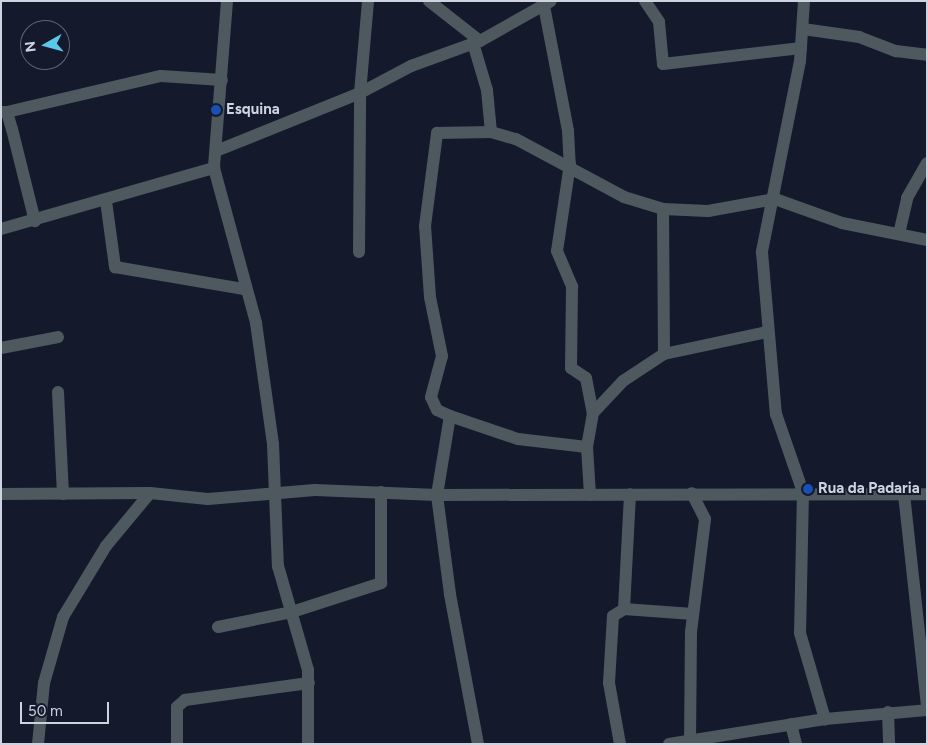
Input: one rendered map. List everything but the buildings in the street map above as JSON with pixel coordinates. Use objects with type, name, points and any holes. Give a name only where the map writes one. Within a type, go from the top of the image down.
[{"type":"street","points":[[227,1],[214,168],[244,288],[256,323],[276,494],[278,566],[292,612],[309,683],[308,744]]},
{"type":"street","points":[[360,252],[360,93],[368,1]]},
{"type":"street","points":[[429,1],[476,42],[487,90],[491,132]]},
{"type":"street","points":[[645,1],[659,22],[663,64],[802,48]]},
{"type":"street","points":[[804,1],[802,48],[775,199],[762,252],[767,332],[776,414],[803,492],[800,633],[825,719]]},
{"type":"street","points":[[216,151],[360,93],[411,66],[476,42],[548,4],[565,103],[570,164],[556,251],[574,301],[571,368],[586,378],[593,413],[586,446],[590,495]]},
{"type":"street","points":[[803,29],[858,37],[896,51],[927,55]]},
{"type":"street","points":[[35,221],[4,112],[161,76],[222,80]]},
{"type":"street","points":[[586,446],[518,439],[450,416],[438,410],[431,397],[442,356],[425,242],[434,139],[442,131],[491,132],[570,164],[624,197],[663,209],[708,211],[775,199],[842,224],[927,240]]},
{"type":"street","points":[[899,234],[907,198],[927,163]]},
{"type":"street","points":[[1,229],[106,201],[214,168]]},
{"type":"street","points":[[106,201],[115,267],[244,288]]},
{"type":"street","points":[[663,209],[664,354]]},
{"type":"street","points":[[593,413],[623,381],[664,354],[767,332]]},
{"type":"street","points":[[1,348],[58,337]]},
{"type":"street","points":[[58,392],[63,494]]},
{"type":"street","points":[[450,416],[437,496],[450,594],[478,744]]},
{"type":"street","points":[[1,494],[150,493],[208,499],[308,490],[437,496],[803,492],[927,494]]},
{"type":"street","points":[[218,627],[292,612],[382,583],[381,492]]},
{"type":"street","points":[[38,744],[44,683],[63,616],[106,546],[150,493]]},
{"type":"street","points":[[624,609],[630,494]]},
{"type":"street","points":[[690,741],[693,614],[704,519],[692,494]]},
{"type":"street","points":[[669,744],[735,738],[791,724],[825,719],[927,708],[904,494]]},
{"type":"street","points":[[620,744],[609,683],[610,638],[613,616],[624,609],[693,614]]},
{"type":"street","points":[[177,744],[177,707],[185,700],[309,683]]},
{"type":"street","points":[[888,712],[889,744]]},
{"type":"street","points":[[791,724],[796,744]]},
{"type":"place","name":"Esquina","points":[[216,110]]},
{"type":"place","name":"Rua da Padaria","points":[[808,489]]}]
